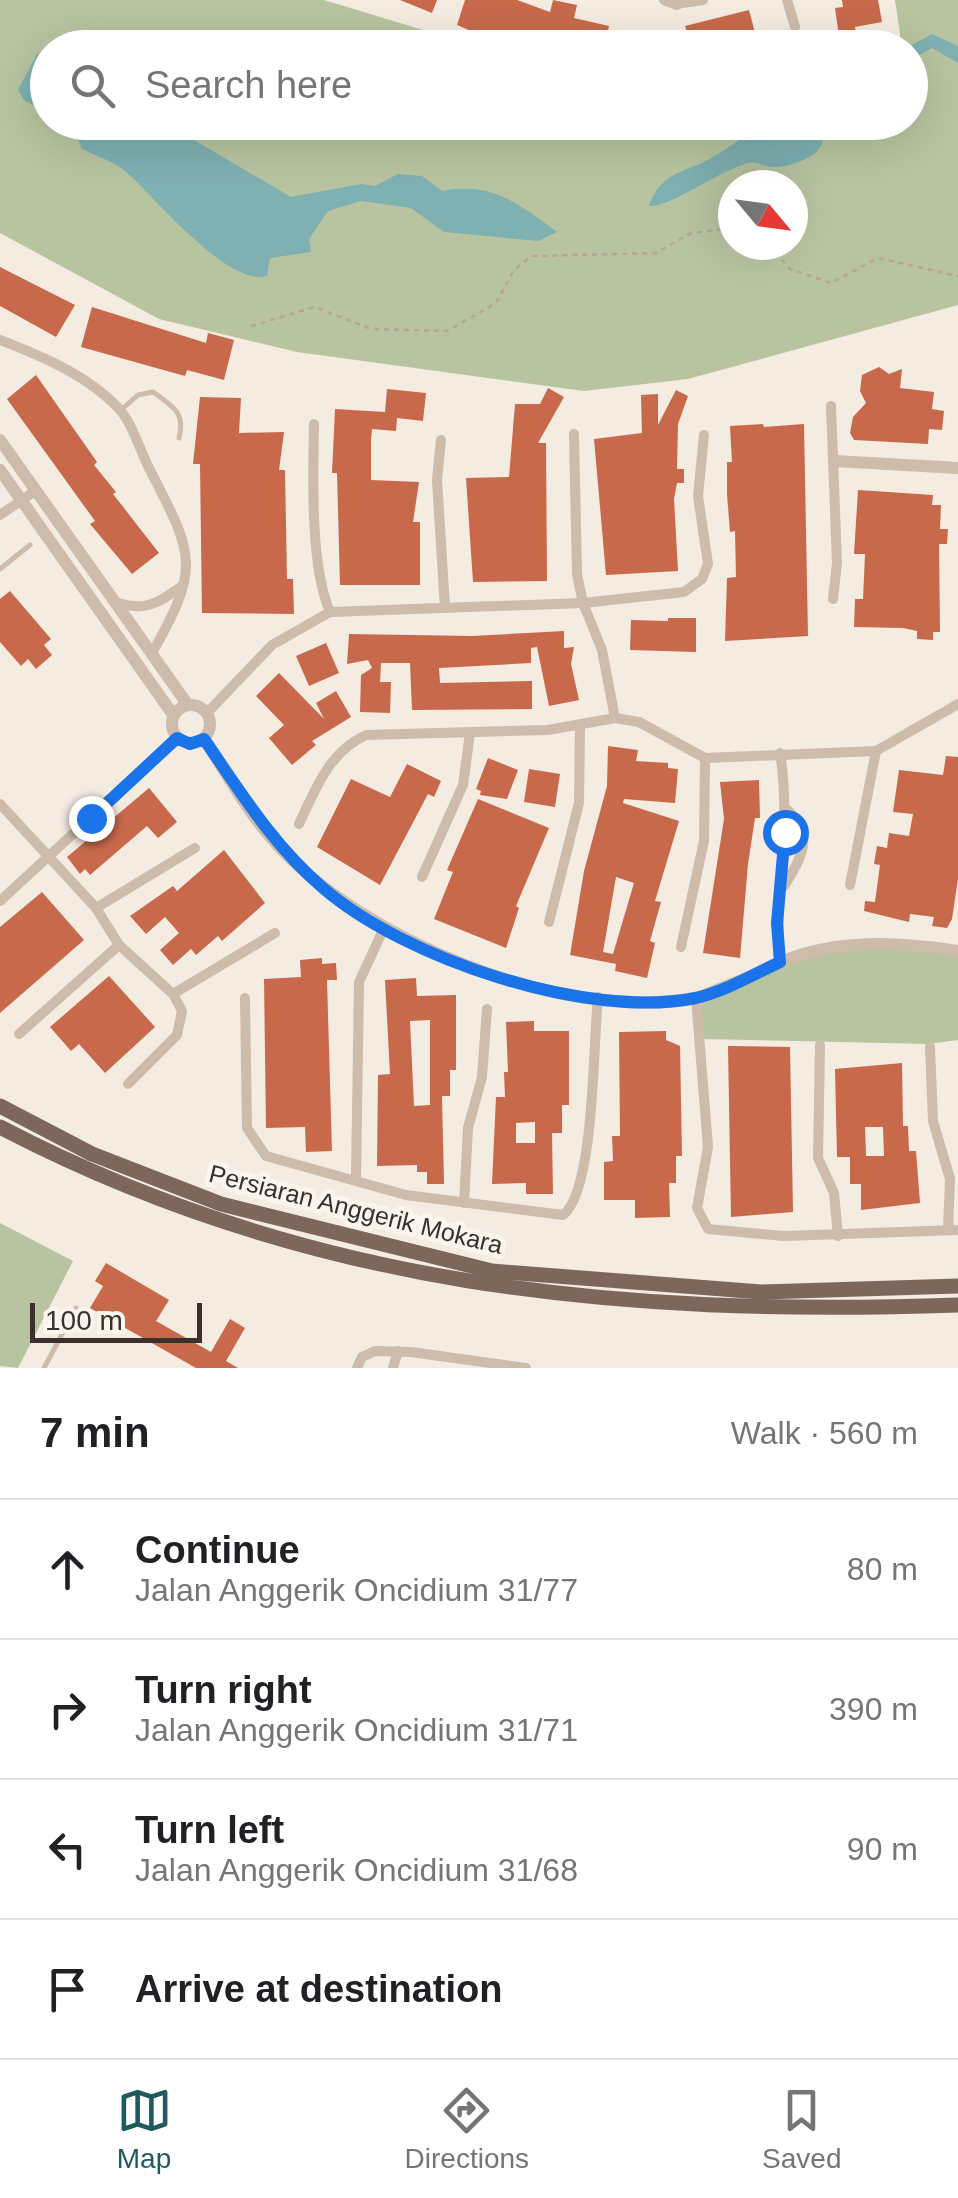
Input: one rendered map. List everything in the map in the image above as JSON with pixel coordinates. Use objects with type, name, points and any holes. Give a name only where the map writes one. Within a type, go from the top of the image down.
[{"type":"main road","name":"Persiaran Anggerik Mokara","points":[[0,1106],[92,1154],[221,1204],[492,1271],[762,1292],[958,1286]]},
{"type":"main road","name":"Persiaran Anggerik Mokara","points":[[0,1127],[85,1169],[216,1220],[449,1280],[625,1303],[807,1309],[958,1305]]},
{"type":"street","points":[[664,0],[703,0]]},
{"type":"street","points":[[786,0],[795,27]]},
{"type":"street","points":[[0,340],[70,372],[121,410],[180,524],[186,547],[183,586],[175,612],[152,653]]},
{"type":"street","points":[[831,406],[836,461],[837,563],[833,599]]},
{"type":"street","points":[[314,424],[318,557],[322,592],[330,612]]},
{"type":"street","points":[[574,434],[574,543],[583,603],[602,650],[615,718]]},
{"type":"street","points":[[207,713],[272,645],[330,612],[583,603],[684,592],[702,579],[708,564],[698,496],[704,435]]},
{"type":"street","points":[[0,440],[188,705],[207,713]]},
{"type":"street","points":[[442,440],[437,480],[445,608]]},
{"type":"street","points":[[836,461],[958,468]]},
{"type":"street","points":[[0,470],[174,716]]},
{"type":"street","points":[[0,515],[35,490]]},
{"type":"street","points":[[115,602],[136,609],[154,606],[183,586]]},
{"type":"street","points":[[299,824],[324,772],[353,741],[366,735],[580,726],[615,718],[639,722],[705,758],[876,750],[958,704]]},
{"type":"street","points":[[188,705],[174,716],[172,728],[177,738],[190,744],[204,739],[210,730],[207,713]]},
{"type":"street","points":[[550,922],[578,803],[580,726]]},
{"type":"street","points":[[422,876],[462,785],[470,733]]},
{"type":"street","points":[[0,901],[177,738]]},
{"type":"street","points":[[204,739],[271,838],[326,891],[384,928],[442,956],[516,981],[598,997],[656,1002],[696,998],[818,950],[885,941],[958,951]]},
{"type":"street","points":[[850,886],[876,750]]},
{"type":"street","points":[[780,754],[785,808],[780,962]]},
{"type":"street","points":[[681,947],[704,841],[705,758]]},
{"type":"street","points":[[0,804],[96,908],[120,945],[172,994],[182,1011],[177,1034],[128,1084]]},
{"type":"street","points":[[780,892],[805,847],[802,826],[785,808]]},
{"type":"street","points":[[96,908],[195,848]]},
{"type":"street","points":[[356,1178],[358,982],[384,928]]},
{"type":"street","points":[[172,994],[274,933]]},
{"type":"street","points":[[19,1034],[120,945]]},
{"type":"street","points":[[245,998],[246,1128],[256,1148],[302,1168],[356,1178],[406,1195],[562,1215],[573,1206],[590,1135],[598,997]]},
{"type":"street","points":[[696,998],[707,1106],[707,1162],[697,1208],[702,1224],[716,1233],[838,1236],[953,1230],[950,1179],[933,1121],[930,1047]]},
{"type":"street","points":[[464,1204],[468,1128],[482,1077],[487,1010]]},
{"type":"street","points":[[820,1045],[818,1158],[834,1192],[838,1236]]},
{"type":"street","points":[[359,1363],[375,1351],[398,1351],[526,1368]]},
{"type":"street","points":[[393,1368],[398,1351]]},
{"type":"lane","points":[[121,410],[138,396],[153,392],[179,411],[182,424],[178,438]]},
{"type":"lane","points":[[0,569],[30,545]]},
{"type":"lane","points":[[44,1368],[76,1308]]},
{"type":"path","points":[[251,326],[315,307],[371,329],[446,331],[496,303],[514,270],[532,256],[656,252],[691,233],[718,230]]},
{"type":"path","points":[[782,260],[790,269],[830,283],[878,258],[958,276]]},
{"type":"green space","points":[[0,0],[324,0],[423,30],[30,30],[30,140],[928,140],[928,30],[899,30],[895,0],[958,0],[958,305],[688,379],[584,391],[297,352],[159,319],[0,233]]},
{"type":"green space","points":[[885,942],[958,952],[958,1040],[928,1044],[703,1039],[701,990],[765,964]]},
{"type":"green space","points":[[0,1223],[73,1261],[18,1368],[0,1366]]},
{"type":"water","points":[[932,34],[958,46],[958,63],[932,48],[928,50],[928,36]]},
{"type":"water","points":[[30,67],[30,104],[18,90]]},
{"type":"water","points":[[79,140],[194,140],[291,197],[361,184],[375,186],[398,174],[422,176],[442,191],[475,189],[504,197],[557,232],[538,241],[444,232],[411,208],[361,201],[328,211],[309,239],[311,252],[270,258],[267,276],[251,276],[212,254],[125,171],[82,149]]},
{"type":"water","points":[[739,140],[822,140],[816,153],[787,166],[752,163],[718,170],[718,177],[670,201],[649,206],[660,185]]},
{"type":"building","points":[[400,0],[437,0],[432,13]]},
{"type":"building","points":[[465,0],[517,0],[550,12],[553,0],[577,5],[574,18],[609,26],[608,30],[469,30],[457,25]]},
{"type":"building","points":[[842,0],[878,0],[882,22],[855,27],[856,30],[838,30],[835,8],[843,7]]},
{"type":"building","points":[[749,10],[754,30],[686,30],[685,26]]},
{"type":"building","points":[[0,267],[75,305],[56,337],[0,306]]},
{"type":"building","points":[[92,307],[206,343],[208,333],[234,340],[224,380],[187,370],[185,376],[81,347]]},
{"type":"building","points":[[879,367],[889,374],[902,369],[900,388],[934,392],[932,409],[944,411],[942,430],[929,429],[928,444],[854,440],[850,433],[853,417],[866,403],[860,391],[862,375]]},
{"type":"building","points":[[36,375],[97,462],[94,465],[116,492],[113,494],[159,553],[132,574],[90,524],[95,521],[7,399]]},
{"type":"building","points":[[548,388],[564,397],[538,443],[546,443],[547,581],[473,582],[466,478],[509,477],[515,404],[540,404]]},
{"type":"building","points":[[387,389],[426,393],[423,421],[397,418],[396,431],[372,429],[371,440],[371,480],[419,482],[413,522],[420,522],[420,585],[340,585],[337,473],[332,473],[335,409],[385,412]]},
{"type":"building","points":[[676,390],[688,396],[678,424],[677,469],[684,469],[684,483],[677,483],[674,499],[678,571],[606,575],[594,439],[642,433],[641,395],[658,394],[658,425]]},
{"type":"building","points":[[200,397],[241,398],[239,433],[284,432],[279,470],[285,470],[287,579],[293,579],[294,614],[202,613],[200,464],[193,464]]},
{"type":"building","points":[[804,424],[808,636],[725,641],[727,578],[736,577],[735,531],[730,532],[727,494],[727,462],[732,462],[730,426]]},
{"type":"building","points":[[858,490],[933,495],[932,505],[941,505],[940,529],[948,529],[947,544],[939,544],[940,632],[933,632],[933,640],[917,639],[917,631],[903,628],[854,627],[855,599],[863,599],[865,554],[854,554]]},
{"type":"building","points":[[10,591],[51,639],[44,645],[52,655],[36,669],[28,659],[21,666],[0,642],[0,599]]},
{"type":"building","points":[[696,618],[696,652],[630,650],[631,620]]},
{"type":"building","points":[[564,631],[564,648],[574,647],[571,664],[579,700],[549,706],[537,647],[531,648],[531,663],[439,668],[440,683],[532,681],[532,709],[412,710],[410,663],[381,663],[380,682],[391,682],[390,713],[360,712],[361,675],[372,668],[368,660],[347,664],[349,634],[472,636]]},
{"type":"building","points":[[326,643],[339,673],[309,686],[296,656]]},
{"type":"building","points":[[279,673],[324,719],[316,703],[336,691],[351,717],[312,741],[316,745],[292,765],[269,738],[284,725],[256,696]]},
{"type":"building","points":[[608,746],[638,750],[636,761],[668,763],[668,768],[678,769],[675,803],[624,799],[623,803],[679,821],[655,901],[661,902],[650,941],[655,943],[647,978],[615,971],[616,964],[570,955],[584,871],[607,786]],"holes":[[[616,877],[634,883],[613,954],[603,952]]]},
{"type":"building","points":[[946,756],[958,757],[958,879],[952,919],[947,928],[932,926],[934,917],[910,914],[909,922],[864,911],[865,901],[875,902],[880,865],[874,864],[877,846],[887,848],[889,833],[909,836],[913,814],[893,812],[899,770],[943,775]]},
{"type":"building","points":[[488,758],[518,770],[507,799],[480,795],[481,791],[476,789]]},
{"type":"building","points":[[407,764],[441,781],[434,797],[428,794],[380,885],[317,847],[351,779],[390,797]]},
{"type":"building","points":[[529,769],[560,774],[555,807],[524,802]]},
{"type":"building","points":[[759,780],[760,818],[755,818],[748,864],[740,958],[703,953],[724,819],[720,782]]},
{"type":"building","points":[[149,788],[177,822],[158,838],[147,826],[90,875],[85,869],[80,874],[67,857]]},
{"type":"building","points":[[478,799],[549,828],[516,906],[519,908],[506,948],[434,919],[453,872],[447,870]]},
{"type":"building","points":[[224,850],[265,903],[222,941],[218,936],[196,955],[191,949],[173,965],[160,950],[179,933],[165,917],[146,934],[130,916],[173,886],[177,891]]},
{"type":"building","points":[[42,892],[84,940],[0,1013],[0,927]]},
{"type":"building","points":[[322,958],[322,964],[336,963],[337,980],[327,980],[332,1151],[306,1152],[305,1127],[266,1128],[264,979],[301,977],[300,960]]},
{"type":"building","points":[[109,976],[155,1027],[105,1073],[79,1044],[71,1051],[50,1027]]},
{"type":"building","points":[[416,978],[417,996],[456,995],[456,1070],[450,1070],[450,1096],[442,1096],[444,1184],[427,1184],[427,1172],[417,1172],[417,1165],[377,1166],[378,1075],[390,1074],[385,980]],"holes":[[[430,1020],[430,1105],[414,1106],[410,1021]]]},
{"type":"building","points":[[534,1021],[534,1031],[569,1031],[569,1105],[562,1105],[562,1133],[552,1133],[553,1194],[526,1194],[526,1183],[492,1184],[496,1097],[505,1097],[504,1072],[508,1072],[506,1022]],"holes":[[[535,1122],[535,1143],[516,1143],[516,1123]]]},
{"type":"building","points":[[666,1031],[666,1040],[680,1046],[682,1156],[676,1156],[676,1183],[669,1183],[670,1217],[635,1218],[635,1200],[604,1200],[604,1162],[613,1161],[612,1136],[620,1136],[619,1032]]},
{"type":"building","points":[[728,1046],[790,1047],[793,1212],[731,1217]]},
{"type":"building","points":[[902,1063],[903,1126],[908,1126],[909,1151],[916,1151],[920,1203],[861,1210],[861,1184],[850,1184],[850,1157],[837,1157],[835,1069]],"holes":[[[865,1127],[883,1127],[884,1156],[866,1156]]]},
{"type":"building","points":[[106,1263],[169,1300],[156,1321],[211,1352],[230,1319],[245,1328],[226,1361],[238,1368],[196,1368],[90,1308],[103,1286],[95,1281]]},
{"type":"route","points":[[91,818],[177,738],[190,744],[204,739],[271,838],[326,891],[384,928],[442,956],[516,981],[548,990],[642,1002],[696,998],[780,962],[777,923],[785,832]]}]
